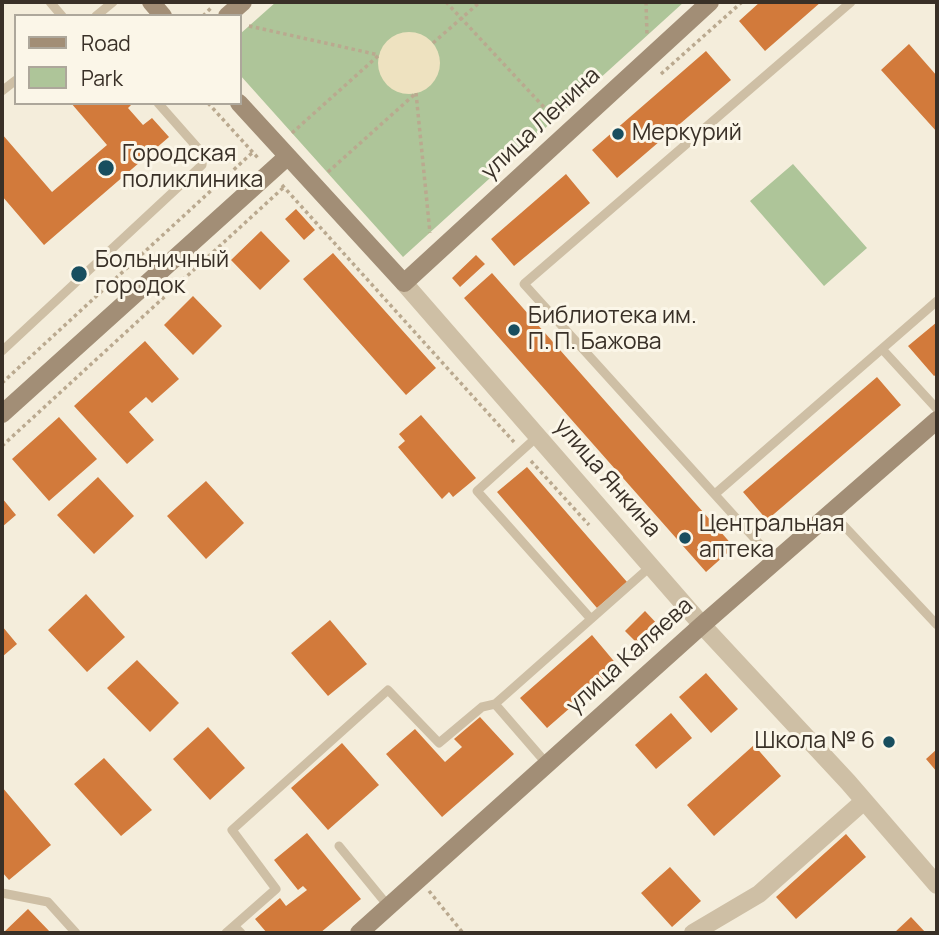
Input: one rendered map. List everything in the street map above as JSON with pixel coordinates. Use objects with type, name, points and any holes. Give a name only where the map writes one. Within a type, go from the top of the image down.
[{"type":"main road","points":[[229,14],[243,2]]},
{"type":"main road","name":"улица Ленина","points":[[404,283],[710,2]]},
{"type":"main road","name":"улица Янкина","points":[[241,105],[404,283]]},
{"type":"main road","points":[[2,414],[287,157]]},
{"type":"main road","name":"улица Каляева","points":[[359,933],[702,625],[937,420]]},
{"type":"street","name":"улица Янкина","points":[[404,283],[702,625],[864,801],[937,885]]},
{"type":"street","points":[[693,933],[759,894],[864,801]]},
{"type":"lane","points":[[98,14],[113,2]]},
{"type":"lane","points":[[775,561],[524,284],[851,2]]},
{"type":"lane","points":[[2,351],[202,165],[202,154],[160,105]]},
{"type":"lane","points":[[715,494],[937,301]]},
{"type":"lane","points":[[882,349],[937,409]]},
{"type":"lane","points":[[538,436],[477,491],[591,619]]},
{"type":"lane","points":[[831,512],[937,625]]},
{"type":"lane","points":[[226,933],[238,930],[276,889],[232,830],[388,690],[439,743],[482,707],[495,704],[651,566]]},
{"type":"lane","points":[[495,704],[547,764]]},
{"type":"lane","points":[[339,846],[389,907]]},
{"type":"lane","points":[[2,893],[48,902],[76,933]]},
{"type":"path","points":[[446,2],[555,119]]},
{"type":"path","points":[[433,43],[480,2]]},
{"type":"path","points":[[646,2],[647,35]]},
{"type":"path","points":[[249,26],[379,55],[292,133]]},
{"type":"path","points":[[328,172],[416,93],[430,233]]},
{"type":"path","points":[[210,105],[593,530]]},
{"type":"path","points":[[2,383],[253,152]]},
{"type":"path","points":[[2,446],[301,172]]},
{"type":"path","points":[[422,883],[463,933]]},
{"type":"green space","points":[[276,2],[684,2],[403,257],[242,77],[242,32]]},
{"type":"green space","points":[[793,164],[867,248],[824,286],[750,201]]},
{"type":"shaded area","points":[[409,32],[421,34],[431,41],[438,51],[438,75],[431,85],[421,92],[409,94],[397,92],[387,85],[380,75],[378,63],[380,51],[387,41],[397,34]]},
{"type":"building","points":[[760,2],[821,2],[765,51],[739,21]]},
{"type":"building","points":[[909,44],[937,76],[937,132],[881,70]]},
{"type":"building","points":[[706,51],[731,80],[617,178],[592,150]]},
{"type":"building","name":"Городская поликлиника","points":[[73,105],[131,105],[128,108],[143,125],[152,118],[169,137],[44,245],[2,196],[2,134],[52,192],[107,145]]},
{"type":"building","points":[[566,174],[590,203],[514,266],[491,239]]},
{"type":"building","points":[[296,209],[315,230],[304,240],[285,219]]},
{"type":"building","points":[[261,231],[290,261],[260,290],[231,260]]},
{"type":"building","points":[[333,253],[436,368],[406,395],[303,279]]},
{"type":"building","points":[[476,255],[485,264],[460,287],[452,278]]},
{"type":"building","points":[[492,273],[734,547],[706,572],[464,298]]},
{"type":"building","points":[[193,296],[222,326],[193,355],[164,325]]},
{"type":"building","points":[[937,322],[937,374],[934,376],[908,346]]},
{"type":"building","points":[[145,341],[179,379],[152,403],[146,397],[129,412],[154,440],[127,464],[74,406]]},
{"type":"building","points":[[877,377],[901,405],[767,520],[743,492]]},
{"type":"building","points":[[421,415],[476,478],[453,497],[449,492],[442,499],[398,447],[405,441],[399,434]]},
{"type":"building","points":[[59,417],[97,459],[49,501],[12,459]]},
{"type":"building","points":[[527,467],[627,582],[597,608],[497,492]]},
{"type":"building","points":[[98,477],[134,516],[94,554],[57,515]]},
{"type":"building","points":[[206,481],[244,523],[206,559],[167,516]]},
{"type":"building","points":[[2,498],[16,515],[2,527]]},
{"type":"building","points":[[86,594],[125,637],[87,672],[48,630]]},
{"type":"building","points":[[645,611],[660,627],[640,646],[625,631]]},
{"type":"building","points":[[330,620],[367,664],[328,696],[291,653]]},
{"type":"building","points":[[2,626],[17,644],[2,657]]},
{"type":"building","points":[[592,635],[618,666],[547,728],[520,698]]},
{"type":"building","points":[[137,660],[179,703],[150,732],[107,688]]},
{"type":"building","points":[[706,673],[738,709],[711,733],[679,697]]},
{"type":"building","points":[[671,713],[692,738],[656,769],[635,745]]},
{"type":"building","points":[[480,717],[514,754],[442,817],[386,754],[415,729],[445,762],[462,747],[454,739]]},
{"type":"building","points":[[208,727],[245,768],[210,800],[173,759]]},
{"type":"building","points":[[342,743],[379,785],[328,830],[291,788]]},
{"type":"building","points":[[754,745],[781,776],[714,836],[687,805]]},
{"type":"building","points":[[937,749],[937,772],[926,759]]},
{"type":"building","points":[[104,758],[152,810],[121,836],[74,784]]},
{"type":"building","points":[[2,787],[51,845],[9,880],[2,872]]},
{"type":"building","points":[[307,833],[361,899],[320,933],[267,933],[255,919],[280,898],[286,906],[307,890],[303,886],[298,890],[274,860]]},
{"type":"building","points":[[846,834],[866,857],[796,919],[776,897]]},
{"type":"building","points":[[670,867],[701,901],[672,927],[641,893]]},
{"type":"building","points":[[28,909],[51,933],[3,933]]},
{"type":"building","points":[[911,917],[926,933],[894,933]]},
{"type":"place","name":"Меркурий","points":[[618,134]]},
{"type":"place","name":"Городская поликлиника","points":[[106,168]]},
{"type":"place","name":"Больничный городок","points":[[79,274]]},
{"type":"place","name":"Библиотека им. П. П. Бажова","points":[[514,330]]},
{"type":"place","name":"Центральная аптека","points":[[685,538]]},
{"type":"place","name":"Школа № 6","points":[[889,742]]}]
